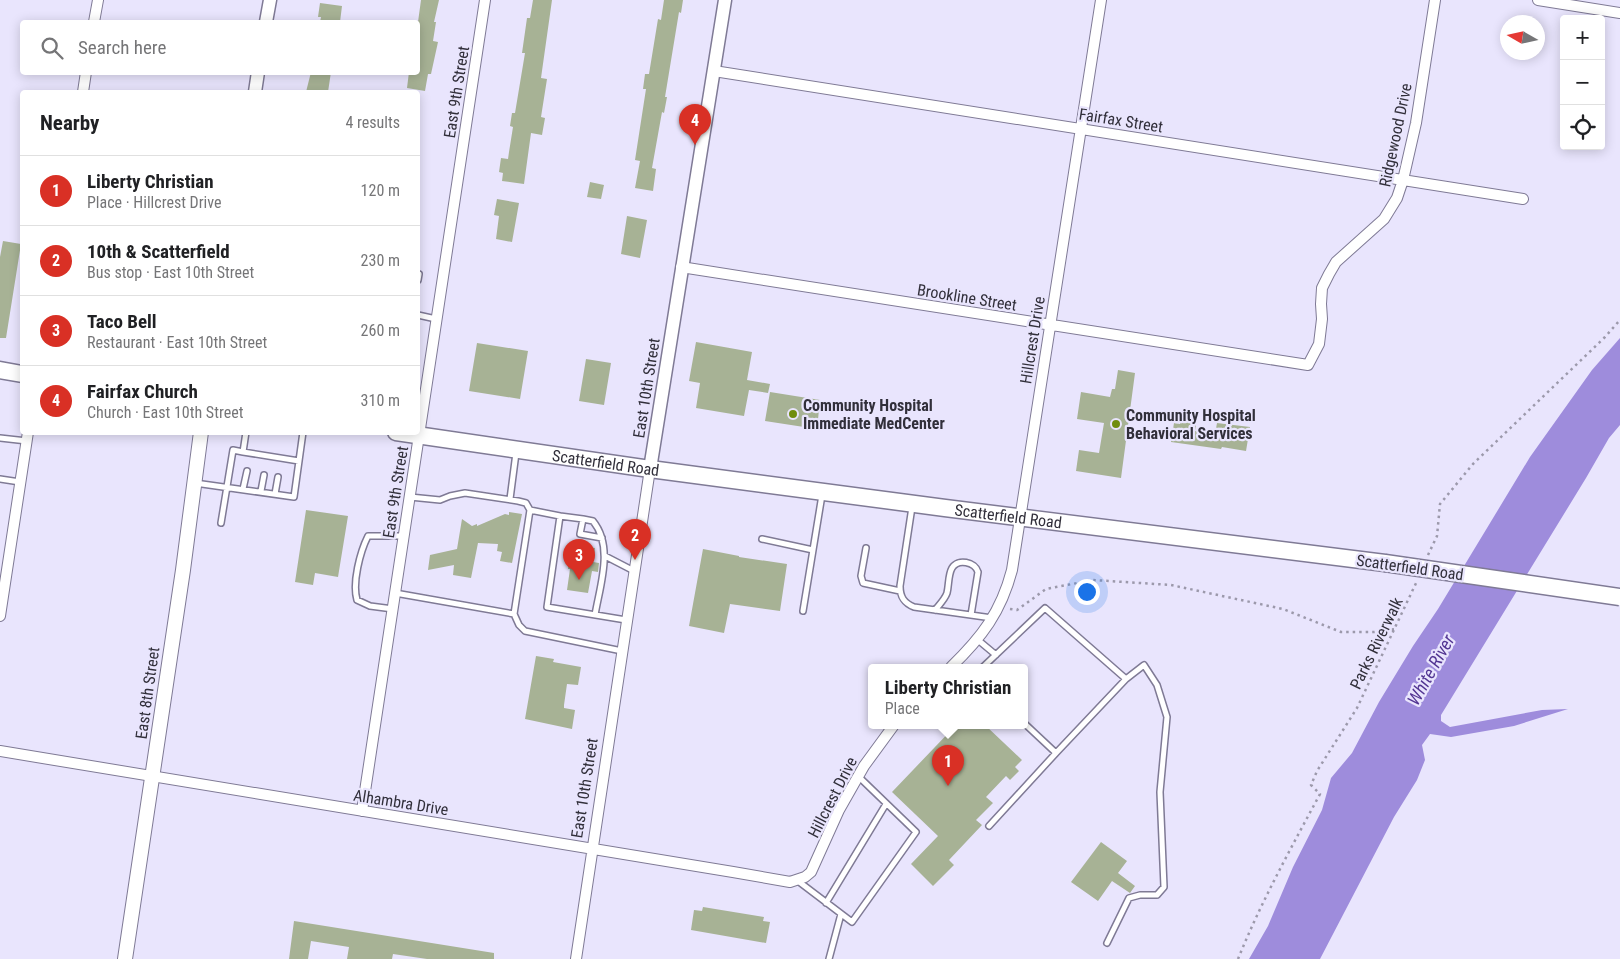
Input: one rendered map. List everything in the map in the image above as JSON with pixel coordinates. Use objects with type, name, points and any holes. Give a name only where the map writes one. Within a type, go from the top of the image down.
[{"type":"main road","points":[[0,370],[20,374]]},
{"type":"main road","name":"East 8th Street","points":[[125,959],[153,776],[201,435]]},
{"type":"main road","name":"Scatterfield Road","points":[[413,435],[912,504],[1385,563],[1620,597]]},
{"type":"street","points":[[94,20],[98,0]]},
{"type":"street","points":[[266,20],[270,0]]},
{"type":"street","name":"East 9th Street","points":[[420,430],[485,0]]},
{"type":"street","name":"East 10th Street","points":[[576,959],[626,620],[725,0]]},
{"type":"street","name":"Hillcrest Drive","points":[[954,664],[978,640],[993,618],[1007,590],[1012,570],[1101,0]]},
{"type":"street","name":"Ridgewood Drive","points":[[1308,365],[1319,344],[1322,288],[1329,274],[1336,262],[1384,219],[1397,198],[1416,123],[1435,0]]},
{"type":"street","points":[[1538,0],[1620,13]]},
{"type":"street","name":"Fairfax Street","points":[[714,71],[1523,199]]},
{"type":"street","points":[[83,90],[86,75]]},
{"type":"street","points":[[255,90],[258,75]]},
{"type":"street","name":"Brookline Street","points":[[681,267],[1308,365]]},
{"type":"street","name":"East 9th Street","points":[[362,811],[419,436]]},
{"type":"street","points":[[0,616],[2,589],[28,437]]},
{"type":"street","name":"Hillcrest Drive","points":[[798,880],[811,872],[815,866],[839,810],[874,750],[891,729]]},
{"type":"street","name":"Alhambra Drive","points":[[0,751],[790,882],[798,880]]},
{"type":"lane","points":[[420,315],[437,319]]},
{"type":"lane","points":[[246,435],[247,454]]},
{"type":"lane","points":[[194,483],[227,486],[294,497],[303,435]]},
{"type":"lane","points":[[0,438],[28,437]]},
{"type":"lane","points":[[221,523],[233,450],[267,458],[299,461]]},
{"type":"lane","points":[[510,500],[517,450]]},
{"type":"lane","points":[[243,489],[247,471]]},
{"type":"lane","points":[[261,491],[264,474]]},
{"type":"lane","points":[[275,494],[278,477]]},
{"type":"lane","points":[[0,479],[21,482]]},
{"type":"lane","points":[[803,611],[823,492]]},
{"type":"lane","points":[[410,497],[440,500],[464,493],[526,503],[530,510],[514,614],[519,625],[525,632],[622,651]]},
{"type":"lane","points":[[912,504],[900,591],[904,600],[908,604],[936,610],[993,618]]},
{"type":"lane","points":[[530,510],[593,521],[599,528],[605,556],[595,615]]},
{"type":"lane","points":[[560,516],[547,607],[626,620]]},
{"type":"lane","points":[[582,519],[580,534],[602,538]]},
{"type":"lane","points":[[393,609],[370,606],[357,600],[355,592],[356,582],[362,551],[368,536],[404,536]]},
{"type":"lane","points":[[762,539],[813,550]]},
{"type":"lane","points":[[866,548],[861,576],[863,583],[900,591]]},
{"type":"lane","points":[[605,556],[634,571]]},
{"type":"lane","points":[[936,610],[946,596],[952,568],[955,564],[964,562],[974,565],[978,572],[971,615]]},
{"type":"lane","points":[[395,593],[514,614]]},
{"type":"lane","points":[[986,664],[1045,608],[1126,680]]},
{"type":"lane","points":[[978,640],[996,655]]},
{"type":"lane","points":[[988,826],[1126,680],[1144,665],[1157,685],[1168,717],[1160,792],[1164,887],[1157,896],[1140,895],[1129,898],[1108,943]]},
{"type":"lane","points":[[1028,727],[1056,753]]},
{"type":"lane","points":[[798,880],[852,922],[916,832],[858,776]]},
{"type":"lane","points":[[826,903],[886,804]]},
{"type":"lane","points":[[829,959],[841,914]]},
{"type":"path","points":[[1426,562],[1437,536],[1440,504],[1473,464],[1605,337],[1620,320]]},
{"type":"path","name":"Parks Riverwalk","points":[[1238,959],[1267,896],[1320,794],[1311,785],[1317,771],[1357,708],[1418,579]]},
{"type":"path","points":[[999,607],[1017,610],[1046,590],[1093,580],[1171,585],[1283,609],[1341,632],[1374,632],[1396,629]]},
{"type":"water","name":"White River","points":[[1620,338],[1620,425],[1609,438],[1441,715],[1441,721],[1450,727],[1542,710],[1568,709],[1514,726],[1451,737],[1430,734],[1422,745],[1425,760],[1417,780],[1394,817],[1320,959],[1249,959],[1268,926],[1293,867],[1322,810],[1331,778],[1352,753],[1379,702],[1530,457],[1592,370]]},
{"type":"building","points":[[421,0],[439,0],[434,22],[436,22],[433,41],[438,42],[425,91],[407,88],[409,75],[420,75],[420,20],[418,20]]},
{"type":"building","points":[[533,0],[552,0],[541,78],[547,79],[541,117],[545,118],[542,135],[531,133],[524,184],[502,181],[503,173],[499,172],[501,158],[508,159],[513,127],[510,126],[512,113],[515,113],[525,53],[522,53],[527,18],[530,18]]},
{"type":"building","points":[[664,0],[683,0],[681,13],[679,12],[665,97],[667,97],[664,113],[662,112],[652,168],[656,169],[653,191],[635,188],[640,161],[635,160],[646,89],[643,89],[645,74],[649,74],[658,19],[661,20]]},
{"type":"building","points":[[320,3],[342,6],[340,20],[320,20],[321,17],[318,17]]},
{"type":"building","points":[[310,75],[331,75],[328,90],[306,90]]},
{"type":"building","points":[[590,182],[604,185],[601,199],[587,197]]},
{"type":"building","points":[[497,199],[519,203],[512,242],[496,239],[499,216],[494,215]]},
{"type":"building","points":[[627,216],[647,220],[640,258],[621,254]]},
{"type":"building","points":[[3,241],[20,244],[6,338],[0,338],[0,257]]},
{"type":"building","points":[[696,342],[752,352],[747,380],[770,384],[768,393],[749,390],[744,416],[696,408],[700,383],[689,381]]},
{"type":"building","points":[[477,343],[528,351],[520,399],[469,391]]},
{"type":"building","points":[[586,359],[611,363],[604,405],[579,401]]},
{"type":"building","name":"Community Hospital Behavioral Services","points":[[1118,370],[1135,373],[1121,478],[1076,471],[1079,450],[1099,453],[1104,423],[1077,419],[1081,392],[1110,397],[1112,389],[1115,389]]},
{"type":"building","name":"Community Hospital Immediate MedCenter","points":[[770,392],[820,400],[817,429],[765,421]]},
{"type":"building","points":[[1182,415],[1197,418],[1195,431],[1215,434],[1217,423],[1250,427],[1246,451],[1171,442],[1174,423],[1180,424]]},
{"type":"building","points":[[306,510],[348,516],[338,577],[315,573],[313,585],[295,582]]},
{"type":"building","points":[[509,512],[522,514],[512,563],[500,561],[502,552],[497,551],[498,544],[478,543],[471,578],[453,575],[454,565],[428,570],[430,555],[457,549],[462,519],[472,526],[477,524],[477,526],[505,514],[509,515]]},
{"type":"building","points":[[574,545],[595,548],[593,562],[599,563],[598,572],[592,571],[588,593],[567,590],[570,569],[568,569],[569,559],[572,559]]},
{"type":"building","points":[[703,549],[739,557],[787,564],[780,611],[730,604],[724,633],[689,626]]},
{"type":"building","points":[[536,656],[554,659],[553,662],[581,667],[578,685],[567,684],[564,708],[575,710],[572,729],[525,719]]},
{"type":"building","points":[[952,729],[989,729],[1022,760],[1015,767],[1019,771],[1010,780],[1006,776],[986,797],[993,803],[976,820],[982,825],[949,860],[954,865],[933,886],[911,864],[938,836],[892,792]]},
{"type":"building","points":[[1101,842],[1127,861],[1118,873],[1135,886],[1130,893],[1112,881],[1098,901],[1071,882]]},
{"type":"building","points":[[703,907],[764,917],[763,921],[770,922],[766,943],[691,930],[694,910],[702,911]]},
{"type":"building","points":[[294,921],[494,953],[494,959],[427,959],[393,954],[392,959],[347,959],[349,947],[311,941],[308,959],[289,959]]},
{"type":"place","name":"Fairfax Church","points":[[695,145]]},
{"type":"place","name":"Community Hospital Immediate MedCenter","points":[[793,414]]},
{"type":"place","name":"Community Hospital Behavioral Services","points":[[1116,424]]},
{"type":"place","name":"10th & Scatterfield","points":[[635,560]]},
{"type":"place","name":"Taco Bell","points":[[579,580]]},
{"type":"place","name":"Liberty Christian","points":[[948,786]]}]
